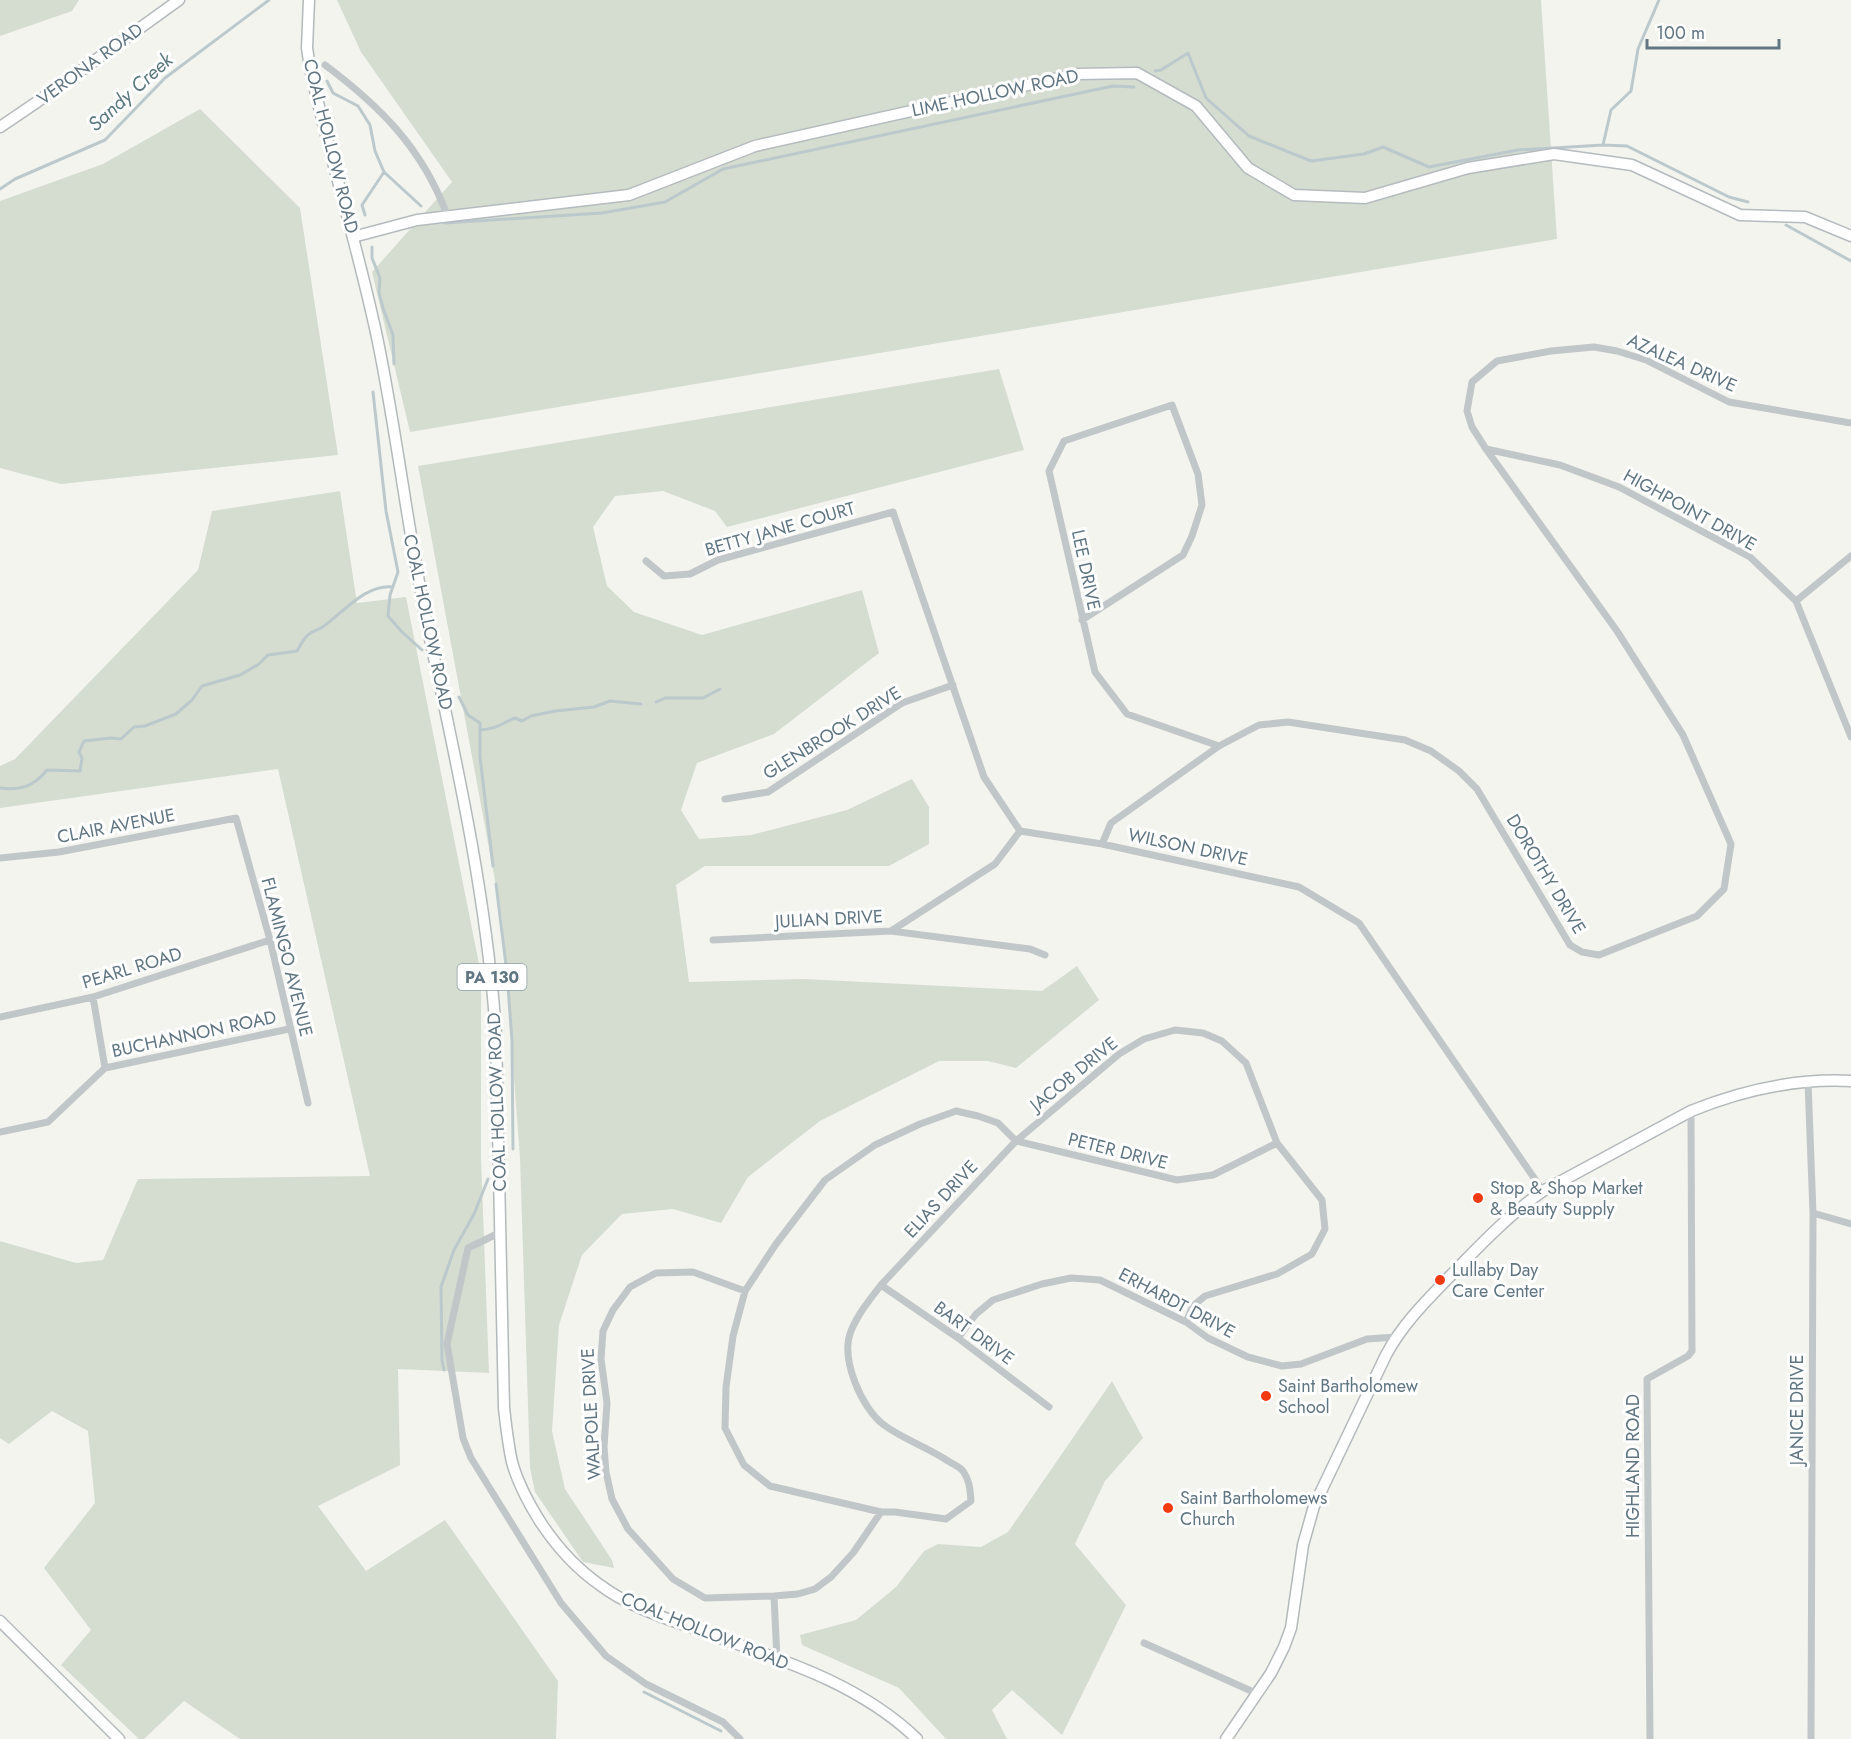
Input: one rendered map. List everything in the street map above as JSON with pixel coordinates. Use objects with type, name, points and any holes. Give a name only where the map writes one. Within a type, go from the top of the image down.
[{"type":"main road","name":"VERONA ROAD","points":[[0,127],[179,0]]},
{"type":"main road","name":"COAL HOLLOW ROAD","points":[[309,0],[307,48],[309,68],[353,237],[384,371],[413,552],[451,730],[487,934],[496,1034],[503,1385],[507,1434],[519,1485],[547,1531],[580,1570],[619,1598],[840,1685],[863,1697],[902,1725],[916,1739]]},
{"type":"main road","name":"LIME HOLLOW ROAD","points":[[353,237],[417,220],[447,215],[629,195],[755,146],[1077,74],[1137,73],[1196,106],[1248,168],[1294,195],[1365,198],[1468,168],[1554,154],[1632,165],[1740,215],[1805,217],[1851,236]]},
{"type":"main road","points":[[1226,1739],[1258,1694],[1279,1659],[1291,1628],[1303,1545],[1314,1506],[1396,1337],[1417,1310],[1515,1212],[1544,1191],[1691,1111],[1737,1094],[1782,1084],[1851,1081]]},
{"type":"main road","points":[[0,1621],[119,1739]]},
{"type":"street","points":[[325,65],[369,99],[403,137],[424,166],[447,215]]},
{"type":"street","name":"AZALEA DRIVE","points":[[1486,449],[1472,426],[1467,411],[1472,382],[1497,361],[1551,351],[1594,347],[1646,360],[1729,402],[1851,423]]},
{"type":"street","name":"LEE DRIVE","points":[[1082,620],[1183,555],[1192,536],[1202,505],[1198,474],[1172,405],[1064,441],[1049,471],[1082,620],[1095,672],[1127,714],[1219,746]]},
{"type":"street","name":"HIGHPOINT DRIVE","points":[[1486,449],[1560,465],[1619,487],[1750,557],[1796,601],[1851,737]]},
{"type":"street","name":"DOROTHY DRIVE","points":[[1102,844],[1111,823],[1219,746],[1259,725],[1288,722],[1405,740],[1431,751],[1459,771],[1477,789],[1570,945],[1582,952],[1599,955],[1697,916],[1724,889],[1731,844],[1683,735],[1617,631],[1486,449]]},
{"type":"street","name":"BETTY JANE COURT","points":[[646,561],[664,576],[690,574],[718,560],[893,512],[952,685]]},
{"type":"street","points":[[1796,601],[1851,556]]},
{"type":"street","points":[[952,685],[984,777],[1020,831]]},
{"type":"street","name":"GLENBROOK DRIVE","points":[[725,799],[768,792],[902,703],[952,685]]},
{"type":"street","name":"CLAIR AVENUE","points":[[0,858],[59,852],[236,818]]},
{"type":"street","name":"FLAMINGO AVENUE","points":[[236,818],[270,940],[308,1103]]},
{"type":"street","name":"WILSON DRIVE","points":[[1020,831],[1102,844],[1299,887],[1359,923],[1544,1191]]},
{"type":"street","name":"JULIAN DRIVE","points":[[713,940],[891,931],[995,864],[1020,831]]},
{"type":"street","points":[[891,931],[1030,949],[1045,955]]},
{"type":"street","name":"PEARL ROAD","points":[[0,1017],[93,997],[270,940]]},
{"type":"street","points":[[0,1132],[48,1122],[105,1068],[93,997]]},
{"type":"street","name":"BUCHANNON ROAD","points":[[105,1068],[289,1029]]},
{"type":"street","name":"JACOB DRIVE","points":[[1016,1141],[1119,1054],[1144,1039],[1175,1030],[1203,1033],[1222,1041],[1246,1063],[1277,1143],[1322,1200],[1326,1228],[1312,1254],[1277,1274],[1205,1296],[1193,1306],[1186,1322]]},
{"type":"street","name":"JANICE DRIVE","points":[[1808,1082],[1813,1213],[1811,1739]]},
{"type":"street","name":"HIGHLAND ROAD","points":[[1650,1739],[1647,1379],[1688,1356],[1692,1351],[1691,1111]]},
{"type":"street","name":"ELIAS DRIVE","points":[[956,1112],[998,1123],[1016,1141],[881,1285],[865,1305],[850,1333],[849,1358],[855,1384],[865,1403],[884,1425],[933,1451],[962,1470],[970,1486],[971,1502],[946,1519],[881,1512],[770,1486],[744,1465],[725,1428],[726,1387],[733,1336],[745,1291],[776,1244],[825,1180],[876,1145],[920,1124],[956,1112]]},
{"type":"street","name":"PETER DRIVE","points":[[1016,1141],[1177,1180],[1213,1175],[1277,1143]]},
{"type":"street","points":[[1813,1213],[1851,1224]]},
{"type":"street","points":[[501,1232],[468,1248],[447,1344],[464,1438],[471,1458],[561,1603],[606,1656],[646,1684],[723,1722],[740,1739]]},
{"type":"street","name":"WALPOLE DRIVE","points":[[745,1291],[693,1272],[656,1273],[630,1287],[613,1310],[603,1331],[601,1359],[607,1403],[604,1447],[606,1472],[612,1499],[628,1529],[673,1579],[705,1598],[774,1596],[798,1594],[815,1589],[831,1577],[854,1553],[881,1512]]},
{"type":"street","name":"ERHARDT DRIVE","points":[[958,1338],[976,1314],[993,1300],[1042,1284],[1071,1278],[1100,1280],[1186,1322],[1208,1338],[1248,1357],[1282,1366],[1301,1364],[1367,1339],[1396,1337]]},
{"type":"street","name":"BART DRIVE","points":[[881,1285],[958,1338],[1049,1407]]},
{"type":"street","points":[[774,1596],[777,1659]]},
{"type":"street","points":[[1144,1643],[1258,1694]]},
{"type":"shaded area","points":[[0,0],[79,0],[72,11],[0,36]]},
{"type":"shaded area","points":[[337,0],[1541,0],[1557,239],[410,432],[372,272],[452,182],[361,52]]},
{"type":"shaded area","points":[[200,109],[300,208],[338,455],[61,484],[0,468],[0,201],[103,164]]},
{"type":"shaded area","points":[[999,369],[1024,450],[727,527],[715,511],[663,491],[615,496],[593,527],[607,586],[634,612],[702,635],[862,590],[879,653],[774,734],[697,763],[681,810],[699,839],[751,835],[847,810],[912,779],[929,807],[929,844],[889,866],[705,866],[676,885],[689,982],[804,979],[1042,991],[1077,966],[1099,1000],[1016,1068],[988,1061],[939,1061],[820,1121],[748,1177],[721,1223],[673,1209],[622,1214],[582,1255],[559,1325],[552,1431],[565,1489],[612,1560],[614,1568],[583,1562],[535,1492],[530,1468],[520,1158],[502,918],[418,466]]},
{"type":"shaded area","points":[[340,491],[357,603],[406,597],[481,974],[481,1158],[489,1373],[398,1369],[400,1465],[318,1506],[366,1571],[445,1520],[558,1681],[556,1739],[240,1739],[184,1701],[144,1739],[139,1739],[61,1665],[91,1630],[44,1568],[95,1503],[88,1431],[52,1411],[9,1444],[0,1438],[0,1241],[76,1263],[103,1260],[138,1179],[370,1176],[278,769],[0,808],[0,766],[15,759],[198,570],[212,511]]},
{"type":"shaded area","points":[[1112,1381],[1143,1438],[1105,1481],[1075,1544],[1126,1605],[1062,1735],[1012,1690],[992,1710],[1007,1739],[946,1739],[899,1688],[802,1645],[800,1635],[856,1620],[896,1587],[924,1551],[938,1544],[981,1547],[1008,1532]]},
{"type":"waterway","name":"Sandy Creek","points":[[0,189],[15,179],[105,140],[165,78],[269,0]]},
{"type":"waterway","points":[[1603,145],[1611,110],[1631,91],[1638,49],[1659,0]]},
{"type":"waterway","points":[[1155,71],[1161,70],[1188,53],[1206,98],[1249,136],[1311,161],[1364,154],[1383,147],[1429,167],[1518,150],[1603,145],[1627,146],[1729,197],[1748,202]]},
{"type":"waterway","points":[[327,81],[333,93],[358,106],[370,125],[375,151],[384,172],[421,206]]},
{"type":"waterway","points":[[445,223],[602,213],[665,202],[723,169],[1113,86],[1134,87]]},
{"type":"waterway","points":[[365,215],[362,205],[384,172]]},
{"type":"waterway","points":[[1786,225],[1851,261]]},
{"type":"waterway","points":[[372,247],[372,258],[380,278],[379,292],[393,335],[394,364]]},
{"type":"waterway","points":[[373,392],[386,511],[398,572],[390,595],[388,616],[422,650]]},
{"type":"waterway","points":[[0,788],[14,789],[32,784],[47,770],[80,771],[82,758],[79,752],[84,741],[121,739],[134,727],[145,726],[176,714],[192,700],[202,686],[240,675],[259,664],[268,655],[297,651],[311,632],[324,626],[364,594],[383,587],[393,587]]},
{"type":"waterway","points":[[656,702],[665,698],[703,698],[720,689]]},
{"type":"waterway","points":[[459,697],[468,715],[480,723],[480,757],[493,866]]},
{"type":"waterway","points":[[480,730],[495,727],[515,718],[522,721],[531,716],[594,707],[610,701],[641,704]]},
{"type":"waterway","points":[[496,884],[507,973],[512,1041],[513,1149]]},
{"type":"waterway","points":[[444,1370],[441,1287],[454,1250],[474,1214],[488,1179]]},
{"type":"waterway","points":[[644,1692],[721,1731]]},
{"type":"place","name":"Stop & Shop Market & Beauty Supply","points":[[1478,1198]]},
{"type":"place","name":"Lullaby Day Care Center","points":[[1440,1280]]},
{"type":"place","name":"Saint Bartholomew School","points":[[1266,1396]]},
{"type":"place","name":"Saint Bartholomews Church","points":[[1168,1508]]}]
